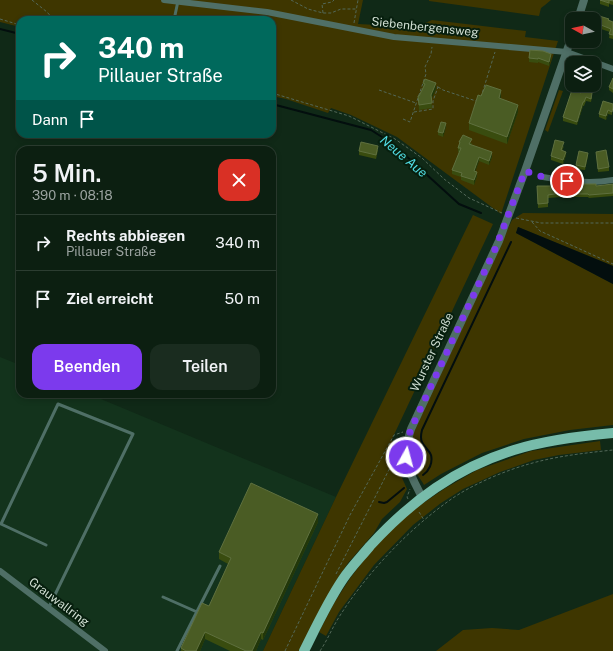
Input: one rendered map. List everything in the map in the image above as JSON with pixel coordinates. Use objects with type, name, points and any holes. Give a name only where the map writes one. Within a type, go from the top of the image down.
[{"type":"main road","points":[[304,651],[330,600],[354,564],[384,531],[413,504],[443,482],[469,467],[515,449],[562,439],[613,433]]},
{"type":"street","name":"Siebenbergensweg","points":[[164,0],[267,12],[394,37],[567,52],[613,69]]},
{"type":"street","points":[[580,12],[584,0]]},
{"type":"street","name":"Wurster Straße","points":[[422,497],[408,470],[406,457],[407,441],[411,429],[496,247],[527,166],[568,48]]},
{"type":"street","points":[[543,177],[567,181],[586,182],[603,182],[613,180]]},
{"type":"street","name":"Grauwallring","points":[[0,571],[105,651]]},
{"type":"lane","points":[[175,16],[178,1]]},
{"type":"lane","points":[[46,545],[1,524],[58,404],[133,434],[48,608]]},
{"type":"lane","points":[[177,651],[220,566]]},
{"type":"lane","points":[[163,597],[197,612]]},
{"type":"path","points":[[32,0],[50,16]]},
{"type":"path","points":[[292,0],[308,9],[323,13],[331,13],[341,9],[356,9]]},
{"type":"path","points":[[323,13],[322,4],[332,2],[334,0]]},
{"type":"path","points":[[353,29],[358,0]]},
{"type":"path","points":[[0,19],[16,24]]},
{"type":"path","points":[[403,119],[410,122],[414,112],[426,74],[425,67],[430,54],[432,40]]},
{"type":"path","points":[[430,84],[479,102],[497,46]]},
{"type":"path","points":[[414,112],[433,109],[433,100],[438,88]]},
{"type":"path","points":[[379,90],[417,103]]},
{"type":"path","points":[[276,94],[349,116],[396,138],[469,198],[508,216],[541,223],[613,223]]},
{"type":"path","points":[[532,222],[540,231],[613,264]]},
{"type":"path","points":[[285,651],[350,516],[394,435],[411,429]]},
{"type":"path","points":[[333,580],[400,448]]},
{"type":"path","points":[[320,651],[341,614],[378,565],[424,520],[450,500],[485,481],[528,464],[577,454],[613,450]]},
{"type":"path","points":[[413,504],[424,520]]},
{"type":"shaded area","points":[[0,0],[363,0],[358,24],[416,27],[432,20],[526,31],[525,37],[558,41],[501,214],[397,137],[351,115],[331,108],[328,113],[276,97],[276,16],[16,16],[16,26],[0,22]]},
{"type":"shaded area","points":[[429,0],[551,0],[541,8],[539,16]]},
{"type":"shaded area","points":[[559,90],[563,91],[548,132],[545,130]]},
{"type":"shaded area","points":[[523,213],[613,214],[613,266],[518,227],[516,233],[613,284],[613,425],[570,430],[524,439],[482,453],[441,474],[424,485],[411,461],[411,441],[415,426],[512,220]]},
{"type":"shaded area","points":[[473,215],[493,224],[392,439],[399,471],[407,489],[400,502],[382,519],[374,533],[348,563],[336,581],[300,651],[263,651],[336,497]]},
{"type":"shaded area","points":[[518,227],[613,266],[613,284],[516,233]]},
{"type":"shaded area","points":[[0,357],[16,363],[16,398],[99,398],[336,497],[263,651],[0,651]]},
{"type":"shaded area","points":[[600,441],[601,450],[559,455],[534,460],[500,472],[463,489],[441,503],[413,525],[374,565],[339,612],[326,636],[319,632],[334,603],[351,577],[371,551],[393,527],[413,510],[444,489],[477,470],[531,451]]},
{"type":"shaded area","points":[[613,594],[613,651],[436,651],[463,630],[492,628],[519,630]]},
{"type":"building","points":[[600,0],[609,0],[609,3]]},
{"type":"building","points":[[601,17],[613,22],[613,35],[609,34],[611,29],[601,25]]},
{"type":"building","points":[[530,50],[543,51],[551,54],[549,62],[538,58],[529,58]]},
{"type":"building","points":[[613,78],[613,89],[609,87]]},
{"type":"building","points":[[425,79],[436,83],[431,95],[432,103],[419,105],[418,96],[425,84],[423,83]]},
{"type":"building","points":[[486,85],[501,90],[499,98],[518,105],[507,137],[469,123],[478,95],[481,96]]},
{"type":"building","points":[[571,92],[592,93],[591,99],[586,97],[583,102],[577,122],[563,117]]},
{"type":"building","points":[[603,101],[613,104],[612,112],[608,110],[606,116],[599,114]]},
{"type":"building","points":[[441,122],[446,123],[443,133],[438,132]]},
{"type":"building","points":[[463,135],[472,139],[469,144],[492,152],[489,161],[479,157],[474,171],[477,172],[474,180],[461,176],[462,173],[452,170],[461,148],[458,148],[459,142]]},
{"type":"building","points":[[555,140],[564,142],[561,150],[566,152],[563,160],[551,156]]},
{"type":"building","points":[[361,142],[378,146],[376,155],[359,151]]},
{"type":"building","points":[[606,150],[609,167],[598,169],[596,152]]},
{"type":"building","points":[[579,151],[588,153],[585,167],[576,165]]},
{"type":"building","points":[[566,184],[596,184],[596,186],[613,184],[613,193],[589,195],[566,194]]},
{"type":"building","points":[[537,186],[551,186],[551,190],[561,190],[561,193],[548,195],[548,203],[538,204]]},
{"type":"building","points":[[251,483],[318,514],[263,633],[261,632],[252,651],[246,651],[205,632],[196,651],[186,651],[181,648],[202,603],[209,606],[231,558],[219,552]]},
{"type":"waterway","name":"Neue Aue","points":[[0,29],[16,33]]},
{"type":"waterway","name":"Neue Aue","points":[[276,105],[371,130],[393,144],[459,204],[481,213]]},
{"type":"waterway","points":[[423,475],[430,466],[431,455],[421,440],[422,430],[511,242]]},
{"type":"waterway","points":[[379,502],[387,502],[404,488]]},
{"type":"route","points":[[406,457],[407,441],[411,429],[496,247],[525,171],[543,177],[567,181]]}]
